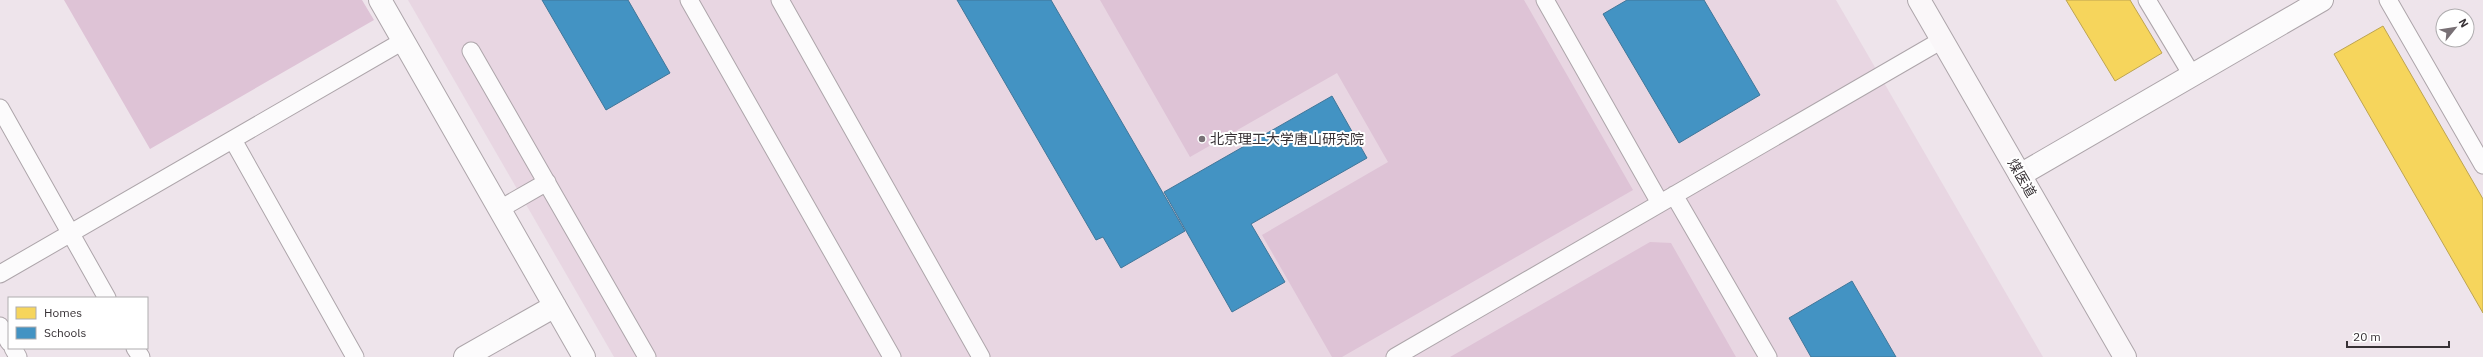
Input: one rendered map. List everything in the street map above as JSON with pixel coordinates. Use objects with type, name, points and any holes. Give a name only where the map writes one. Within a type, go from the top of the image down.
[{"type":"street","points":[[380,0],[584,357]]},
{"type":"street","name":"煤医道","points":[[1919,0],[2124,357]]},
{"type":"street","points":[[2020,175],[2322,0]]},
{"type":"street","points":[[465,357],[555,306]]},
{"type":"lane","points":[[690,0],[892,357]]},
{"type":"lane","points":[[780,0],[981,357]]},
{"type":"lane","points":[[1545,0],[1667,199],[1768,357]]},
{"type":"lane","points":[[2147,0],[2192,76]]},
{"type":"lane","points":[[2388,0],[2483,165]]},
{"type":"lane","points":[[1395,357],[1942,40]]},
{"type":"lane","points":[[0,274],[403,41]]},
{"type":"lane","points":[[471,51],[647,357]]},
{"type":"lane","points":[[0,108],[106,297]]},
{"type":"lane","points":[[233,140],[355,357]]},
{"type":"lane","points":[[500,209],[547,182]]},
{"type":"lane","points":[[0,326],[8,340]]},
{"type":"shaded area","points":[[64,0],[362,0],[374,20],[150,149]]},
{"type":"shaded area","name":"北京理工大学唐山研究院","points":[[408,0],[1836,0],[2043,357],[614,357]]},
{"type":"shaded area","points":[[1100,0],[1524,0],[1633,190],[1342,357],[1332,357],[1262,235],[1388,162],[1337,73],[1190,157]]},
{"type":"shaded area","points":[[1650,242],[1671,243],[1736,357],[1450,357]]},
{"type":"building: Homes","points":[[2066,0],[2130,0],[2162,53],[2115,81]]},
{"type":"building: Homes","points":[[2383,26],[2483,199],[2483,313],[2334,54]]},
{"type":"building: Schools","points":[[542,0],[628,0],[670,73],[606,110]]},
{"type":"building: Schools","points":[[957,0],[1051,0],[1185,231],[1121,268],[1103,237],[1096,240]]},
{"type":"building: Schools","points":[[1627,0],[1704,0],[1760,95],[1679,143],[1603,14]]},
{"type":"building: Schools","points":[[1332,96],[1367,158],[1251,224],[1285,282],[1232,312],[1164,192]]},
{"type":"building: Schools","points":[[1852,281],[1896,357],[1811,357],[1789,318]]},
{"type":"place","name":"北京理工大学唐山研究院","points":[[1202,139]]}]
